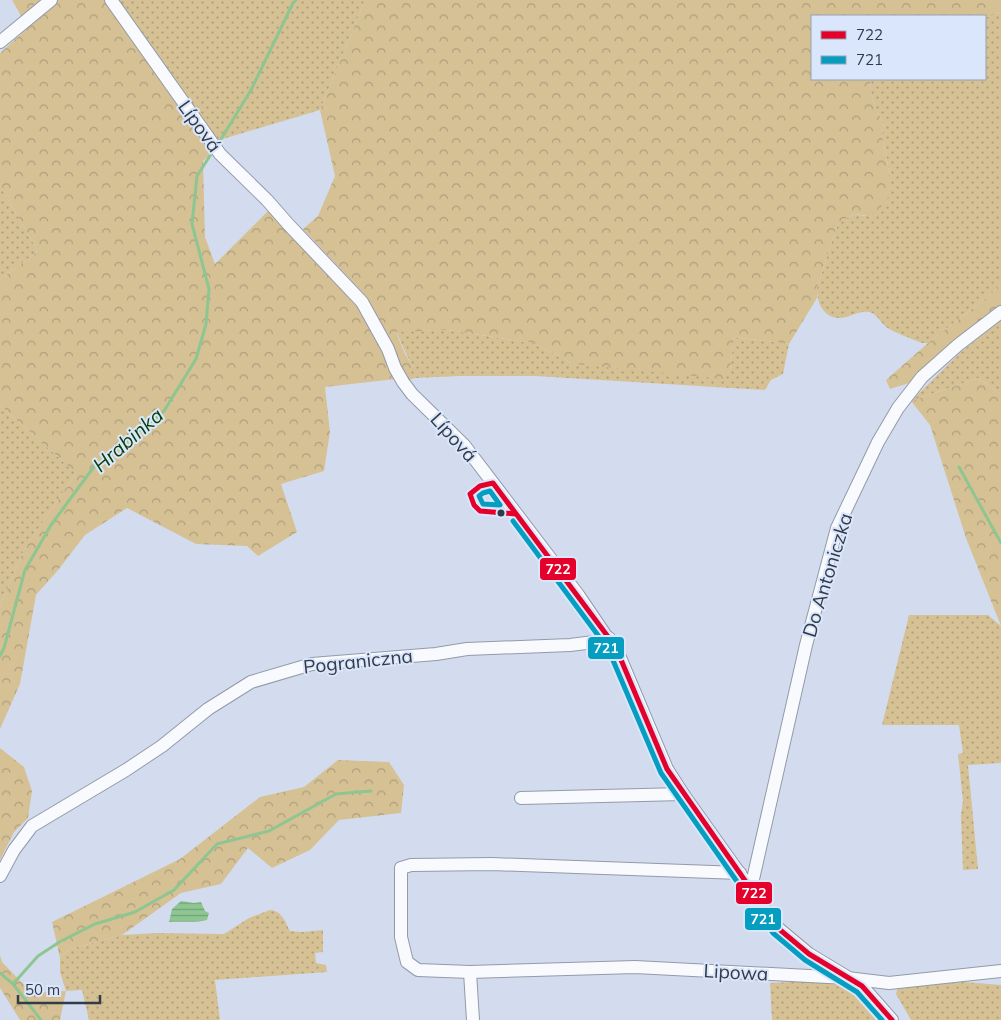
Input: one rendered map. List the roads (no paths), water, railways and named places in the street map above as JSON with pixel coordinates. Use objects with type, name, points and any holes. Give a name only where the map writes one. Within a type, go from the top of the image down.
[{"type":"street","points":[[0,42],[52,0]]},
{"type":"street","name":"Lípová","points":[[111,0],[215,147],[362,302],[388,349],[403,382],[412,394],[464,445],[579,596],[619,655],[668,769],[683,794],[779,929],[809,954],[862,986],[892,1020]]},
{"type":"street","name":"Do Antoniczka","points":[[751,888],[806,645],[837,528],[878,442],[898,408],[922,377],[958,345],[1001,312]]},
{"type":"street","name":"Pograniczna","points":[[0,876],[14,850],[32,826],[126,770],[162,746],[208,708],[251,682],[312,664],[436,654],[467,649],[570,645],[609,638]]},
{"type":"street","points":[[520,798],[683,794]]},
{"type":"street","name":"Lipowa","points":[[740,873],[492,864],[411,865],[401,868],[401,938],[407,962],[418,970],[470,972],[635,967],[889,982],[1001,971]]},
{"type":"street","points":[[470,972],[473,1020]]},
{"type":"waterway","name":"Hrabinka","points":[[218,144],[251,90],[296,0]]},
{"type":"waterway","name":"Hrabinka","points":[[0,656],[4,648],[25,570],[51,525],[93,468],[164,411],[196,359],[206,324],[209,289],[192,224],[197,176],[213,151]]},
{"type":"waterway","points":[[959,467],[1001,543]]},
{"type":"waterway","points":[[13,984],[38,956],[61,941],[95,924],[135,912],[174,890],[217,844],[269,831],[336,794],[371,791]]},
{"type":"waterway","name":"Hrabinka","points":[[0,973],[13,984],[41,1020]]}]
